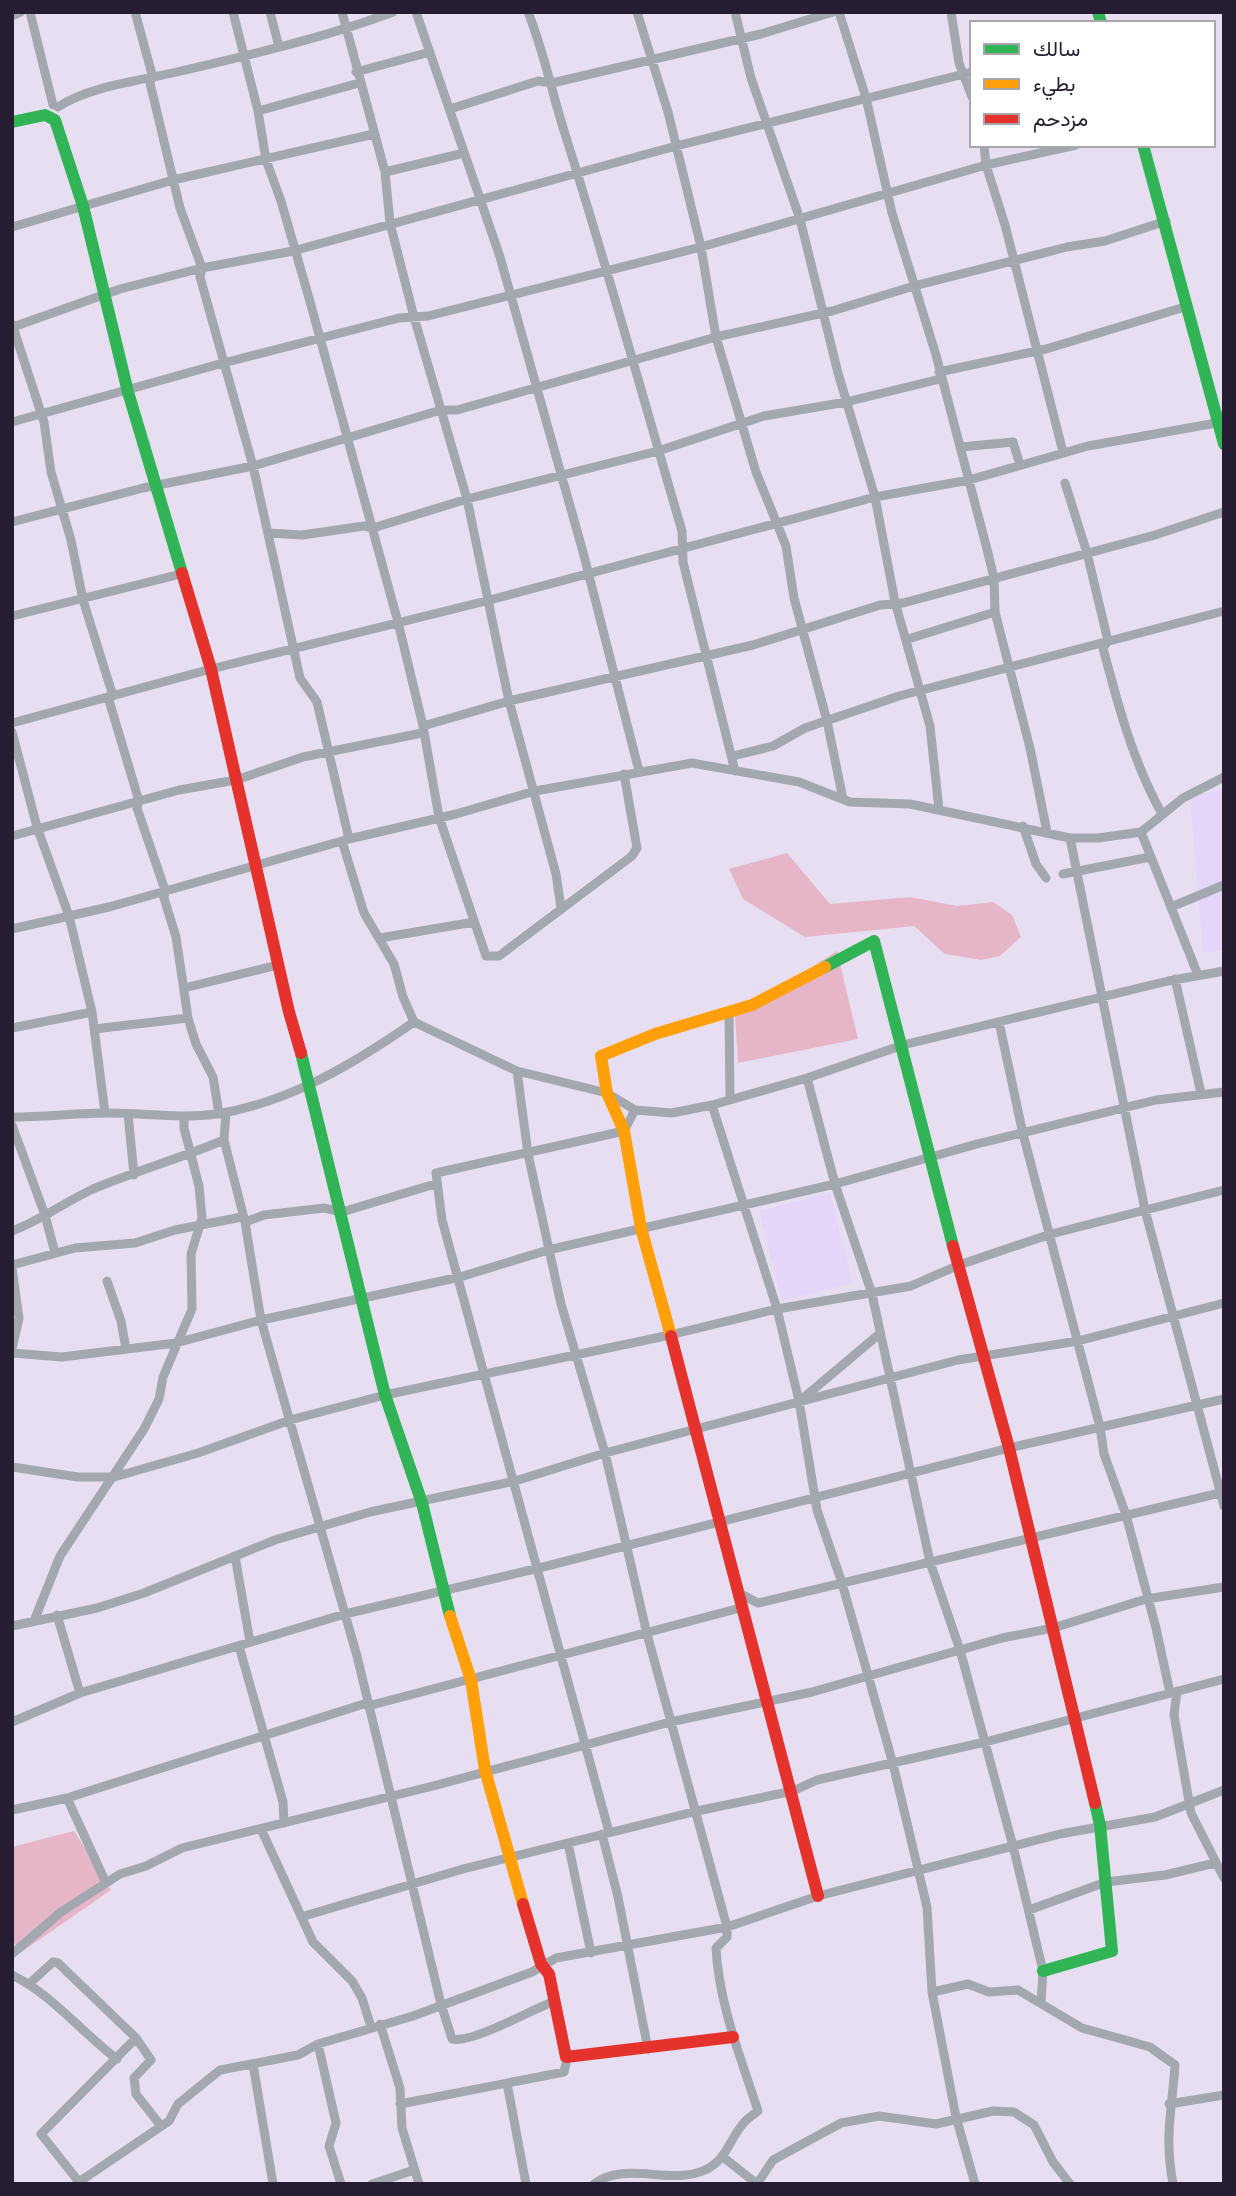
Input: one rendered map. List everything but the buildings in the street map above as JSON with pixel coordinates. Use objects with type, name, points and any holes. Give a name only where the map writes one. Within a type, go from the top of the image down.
[{"type":"street","points":[[12,16],[21,12]]},
{"type":"street","points":[[30,12],[54,113],[83,206],[102,294],[128,392],[211,669],[278,965],[312,1084],[385,1395],[422,1503],[442,1592],[471,1680],[485,1770],[541,1964],[549,1974],[567,2057],[564,2072],[400,2104]]},
{"type":"street","points":[[135,12],[180,208],[201,268],[200,276],[253,466],[300,678],[317,702],[364,912],[394,964],[403,997],[414,1022],[517,1071],[607,1093],[635,1110],[672,1113],[712,1105],[807,1078],[903,1045],[1175,979],[1224,971]]},
{"type":"street","points":[[233,12],[258,111],[266,160],[281,201],[398,622],[423,729],[439,817],[486,956],[494,958],[635,852],[624,774]]},
{"type":"street","points":[[270,12],[279,47]]},
{"type":"street","points":[[342,12],[385,172],[390,223],[414,317],[467,499],[509,701],[556,874],[561,908]]},
{"type":"street","points":[[12,122],[54,113],[75,98],[346,30],[393,12]]},
{"type":"street","points":[[416,12],[480,199],[537,387],[639,771]]},
{"type":"street","points":[[528,12],[608,271],[658,451],[735,771]]},
{"type":"street","points":[[637,12],[676,146],[701,247],[716,337],[756,472],[779,524],[843,799]]},
{"type":"street","points":[[735,12],[751,78],[800,219],[846,402],[875,497],[895,603],[908,639],[930,726],[939,808]]},
{"type":"street","points":[[450,108],[538,81],[552,83],[651,60],[834,12]]},
{"type":"street","points":[[839,12],[866,98],[888,194],[961,447],[993,578],[995,612],[1030,748],[1047,832]]},
{"type":"street","points":[[555,2001],[530,2009],[509,2023],[455,2041],[441,2004],[345,1614],[261,1320],[244,1219],[224,1140],[222,1113],[213,1077],[196,1044],[188,1018],[176,937],[164,898],[165,890],[137,808],[139,801],[83,600],[71,540],[60,509],[41,416],[13,325],[102,294],[201,268],[293,251],[676,146],[967,73],[951,12]]},
{"type":"street","points":[[356,72],[430,52]]},
{"type":"street","points":[[258,111],[359,83]]},
{"type":"street","points":[[12,226],[173,180],[374,134]]},
{"type":"street","points":[[984,147],[986,165],[1005,225],[1063,452]]},
{"type":"street","points":[[12,422],[128,392],[223,363],[399,318],[509,295],[701,247],[986,165],[1067,147]]},
{"type":"street","points":[[1144,147],[1166,220],[1208,377],[1216,423],[1224,444]]},
{"type":"street","points":[[385,172],[464,153]]},
{"type":"street","points":[[12,522],[131,490],[253,466],[441,410],[457,410],[716,337],[822,312],[1067,247],[1105,241],[1166,220]]},
{"type":"street","points":[[269,533],[302,535],[364,526],[373,528],[467,499],[658,451],[743,423],[791,410],[846,402],[1036,351],[1188,306]]},
{"type":"street","points":[[12,723],[211,669],[490,600],[875,497],[969,480],[1063,452],[1216,423]]},
{"type":"street","points":[[961,447],[1013,442],[1020,465]]},
{"type":"street","points":[[1065,483],[1087,553],[1108,641],[1103,648],[1131,747],[1162,814]]},
{"type":"street","points":[[12,836],[139,801],[236,780],[303,757],[423,729],[509,701],[753,645],[895,603],[1087,553],[1224,512]]},
{"type":"street","points":[[12,616],[181,574]]},
{"type":"street","points":[[733,756],[773,746],[805,728],[920,691],[1009,670],[1224,611]]},
{"type":"street","points":[[908,639],[995,612]]},
{"type":"street","points":[[12,732],[37,827],[69,916],[92,1012],[105,1113]]},
{"type":"street","points":[[12,929],[535,791],[692,763],[799,782],[843,799],[939,808],[1070,838],[1098,838],[1141,832],[1183,798],[1224,777]]},
{"type":"street","points":[[1023,827],[1036,864],[1046,878]]},
{"type":"street","points":[[1141,832],[1198,975]]},
{"type":"street","points":[[1070,838],[1104,996],[1123,1109],[1145,1210],[1224,1506]]},
{"type":"street","points":[[1063,874],[1150,857]]},
{"type":"street","points":[[1171,907],[1224,886]]},
{"type":"street","points":[[380,938],[474,922]]},
{"type":"street","points":[[818,1896],[793,1791],[740,1608],[722,1521],[641,1228],[624,1132],[607,1093],[601,1056],[655,1034],[729,1013],[772,996],[827,963],[874,941],[903,1045],[981,1357],[1009,1447],[1100,1825],[1112,1951],[1043,1971]]},
{"type":"street","points":[[184,988],[278,965]]},
{"type":"street","points":[[1175,979],[1201,1093]]},
{"type":"street","points":[[12,1028],[92,1012]]},
{"type":"street","points":[[729,1013],[730,1100]]},
{"type":"street","points":[[94,1029],[188,1018]]},
{"type":"street","points":[[12,1117],[105,1113],[184,1118],[222,1113],[312,1084],[365,1056],[414,1022]]},
{"type":"street","points":[[999,1022],[1023,1134],[1100,1427],[1104,1454],[1126,1516],[1173,1692],[1174,1715],[1190,1806],[1224,1878]]},
{"type":"street","points":[[517,1071],[527,1154],[573,1354],[605,1453],[646,1634],[727,1927],[727,1937],[716,1951],[733,2037],[758,2111],[742,2123],[723,2157],[705,2170],[694,2173],[623,2174],[594,2184]]},
{"type":"street","points":[[807,1078],[835,1184],[872,1294],[878,1335],[912,1472],[930,1562],[960,1650],[1013,1846],[1043,1971],[1041,2002]]},
{"type":"street","points":[[435,1184],[342,1212],[329,1208],[264,1215],[200,1226],[135,1243],[75,1248],[12,1266],[19,1318],[12,1351],[62,1357],[176,1343],[261,1320],[460,1277],[548,1251],[835,1184],[930,1157],[1168,1097],[1224,1092]]},
{"type":"street","points":[[712,1105],[777,1309],[799,1401],[817,1510],[842,1583],[893,1764],[927,1907],[932,1992],[956,2117],[975,2184]]},
{"type":"street","points":[[624,1132],[635,1110]]},
{"type":"street","points":[[128,1114],[134,1175]]},
{"type":"street","points":[[34,1621],[60,1556],[114,1477],[159,1399],[163,1377],[192,1309],[191,1254],[200,1226],[199,1186],[184,1128],[184,1118]]},
{"type":"street","points":[[12,1125],[45,1215],[55,1253]]},
{"type":"street","points":[[624,1132],[436,1173],[435,1184],[442,1220],[460,1277],[587,1744],[648,2049]]},
{"type":"street","points":[[12,1231],[37,1222],[71,1200],[224,1140]]},
{"type":"street","points":[[12,1467],[87,1478],[114,1477],[198,1454],[290,1420],[385,1395],[670,1335],[777,1309],[911,1286],[959,1265],[1051,1234],[1224,1190]]},
{"type":"street","points":[[107,1281],[121,1321],[126,1349]]},
{"type":"street","points":[[12,1626],[97,1608],[144,1593],[235,1556],[320,1526],[370,1512],[422,1503],[514,1480],[799,1401],[981,1357],[1078,1341],[1224,1303]]},
{"type":"street","points":[[799,1401],[878,1335]]},
{"type":"street","points":[[12,1722],[80,1693],[345,1614],[539,1568],[1009,1447],[1224,1399]]},
{"type":"street","points":[[739,1593],[758,1603],[1222,1492]]},
{"type":"street","points":[[235,1556],[250,1642]]},
{"type":"street","points":[[12,1954],[61,1912],[106,1883],[182,1847],[391,1796],[670,1722],[869,1676],[960,1650],[1053,1628],[1146,1599],[1224,1587]]},
{"type":"street","points":[[12,1810],[67,1798],[263,1735],[368,1705],[740,1608]]},
{"type":"street","points":[[57,1615],[80,1693]]},
{"type":"street","points":[[239,1646],[283,1802],[284,1823]]},
{"type":"street","points":[[300,1917],[413,1882],[605,1833],[793,1791],[817,1780],[985,1742],[1224,1679]]},
{"type":"street","points":[[136,2038],[41,2134],[77,2183],[169,2121],[178,2104],[220,2070],[298,2056],[318,2044],[532,1972],[541,1964],[556,1958],[727,1927],[818,1896],[1100,1825],[1155,1817],[1190,1806],[1224,1790]]},
{"type":"street","points":[[67,1798],[106,1883]]},
{"type":"street","points":[[261,1829],[300,1917],[318,1949],[352,1982],[376,2026],[400,2088],[402,2128],[419,2184]]},
{"type":"street","points":[[568,1843],[591,1953]]},
{"type":"street","points":[[1029,1910],[1107,1882],[1165,1875],[1216,1863]]},
{"type":"street","points":[[29,1984],[53,1962],[58,1962],[136,2038],[151,2060],[134,2078],[136,2094],[160,2126]]},
{"type":"street","points":[[12,1975],[29,1984],[117,2059]]},
{"type":"street","points":[[932,1992],[968,1984],[989,1992],[1018,1990],[1082,2028],[1150,2047],[1166,2056],[1175,2065],[1169,2104],[1167,2153],[1172,2184]]},
{"type":"street","points":[[567,2057],[733,2037]]},
{"type":"street","points":[[318,2044],[336,2123],[329,2146],[341,2184]]},
{"type":"street","points":[[253,2064],[273,2184]]},
{"type":"street","points":[[507,2083],[526,2184]]},
{"type":"street","points":[[1169,2104],[1224,2095]]},
{"type":"street","points":[[723,2157],[757,2184],[773,2160],[841,2123],[878,2116],[936,2124],[956,2117],[993,2111],[1014,2112],[1027,2119],[1070,2184]]},
{"type":"street","points":[[372,2184],[414,2170]]},
{"type":"shaded area","points":[[1224,788],[1224,950],[1203,953],[1190,798]]},
{"type":"shaded area","points":[[787,853],[830,904],[910,897],[957,906],[993,902],[1012,915],[1021,937],[1000,956],[981,960],[945,954],[914,926],[805,937],[743,899],[729,869]]},
{"type":"shaded area","points":[[837,951],[858,1039],[738,1063],[735,1016]]},
{"type":"shaded area","points":[[830,1193],[853,1283],[782,1301],[759,1211]]},
{"type":"shaded area","points":[[74,1831],[111,1890],[23,1951],[12,1941],[12,1847]]},
{"type":"traffic: fast","points":[[1098,12],[1100,21]]},
{"type":"traffic: fast","points":[[12,122],[45,115],[55,120],[83,206],[128,392],[182,573]]},
{"type":"traffic: fast","points":[[1144,147],[1224,444]]},
{"type":"traffic: fast","points":[[825,967],[874,941],[953,1246]]},
{"type":"traffic: fast","points":[[301,1053],[385,1395],[422,1503],[450,1616]]},
{"type":"traffic: fast","points":[[1043,1971],[1112,1951],[1100,1825],[1095,1803]]},
{"type":"traffic: slow","points":[[671,1336],[641,1228],[624,1131],[607,1093],[601,1056],[655,1034],[752,1005],[825,967]]},
{"type":"traffic: slow","points":[[450,1616],[471,1680],[485,1770],[523,1904]]},
{"type":"traffic: jam","points":[[182,573],[211,669],[289,1012],[301,1053]]},
{"type":"traffic: jam","points":[[953,1246],[1009,1448],[1095,1803]]},
{"type":"traffic: jam","points":[[671,1336],[818,1896]]},
{"type":"traffic: jam","points":[[523,1904],[541,1964],[549,1974],[566,2057],[733,2037]]}]
